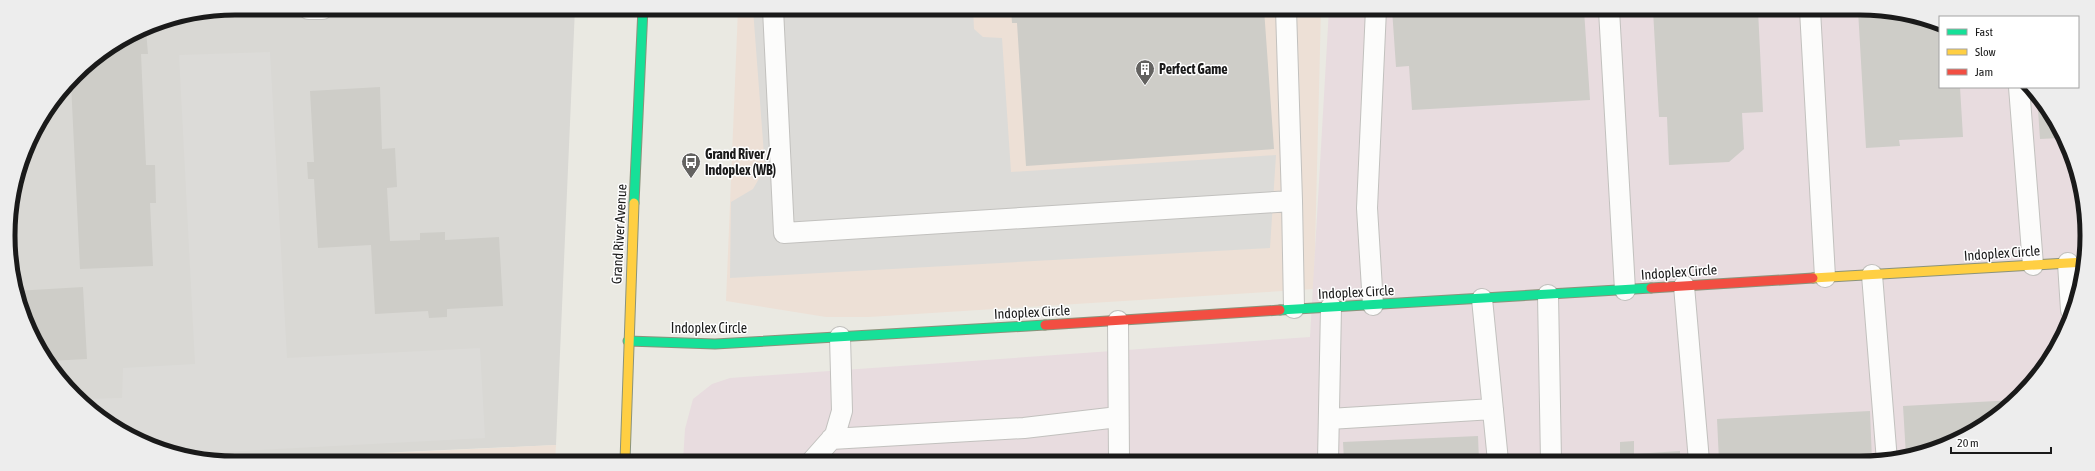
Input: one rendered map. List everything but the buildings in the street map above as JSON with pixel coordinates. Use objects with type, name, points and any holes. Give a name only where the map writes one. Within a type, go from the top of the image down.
[{"type":"street","name":"Grand River Avenue","points":[[625,456],[628,340],[643,15]]},
{"type":"street","name":"Indoplex Circle","points":[[628,340],[715,344],[1294,308],[1482,299],[2076,262]]},
{"type":"lane","points":[[773,15],[784,233],[1292,201]]},
{"type":"lane","points":[[1286,15],[1294,308]]},
{"type":"lane","points":[[1373,305],[1367,208],[1376,15]]},
{"type":"lane","points":[[1609,15],[1625,290]]},
{"type":"lane","points":[[1810,15],[1826,277]]},
{"type":"lane","points":[[2019,88],[2033,265]]},
{"type":"lane","points":[[2073,289],[2076,262]]},
{"type":"lane","points":[[1872,275],[1886,454]]},
{"type":"lane","points":[[1684,286],[1699,456]]},
{"type":"lane","points":[[1548,295],[1551,456]]},
{"type":"lane","points":[[1482,299],[1498,456]]},
{"type":"lane","points":[[1328,456],[1331,307]]},
{"type":"lane","points":[[1118,320],[1119,456]]},
{"type":"lane","points":[[816,456],[835,435],[842,411],[840,337]]},
{"type":"lane","points":[[1329,419],[1493,409]]},
{"type":"lane","points":[[831,439],[1024,428],[1118,417]]},
{"type":"shaded area","points":[[221,15],[575,15],[556,445],[315,456],[221,456],[192,452],[165,444],[138,433],[113,419],[90,401],[70,381],[52,358],[32,320],[19,279],[15,250],[15,221],[19,192],[32,151],[52,113],[70,90],[90,70],[113,52],[151,32],[192,19]]},
{"type":"shaded area","points":[[738,15],[1321,15],[1314,289],[869,317],[826,317],[726,301]]},
{"type":"shaded area","points":[[753,15],[973,15],[974,29],[983,37],[1002,38],[1011,172],[1276,155],[1270,248],[730,278],[731,202],[753,189],[765,168]]},
{"type":"shaded area","points":[[1329,15],[1874,15],[1903,19],[1939,30],[1939,88],[2023,88],[2025,90],[2043,113],[2057,138],[2068,165],[2076,192],[2080,221],[2080,250],[2076,279],[2063,320],[2043,358],[2025,381],[2005,401],[1982,419],[1944,439],[1903,452],[1874,456],[683,456],[685,429],[693,399],[712,384],[730,378],[1310,337]]},
{"type":"shaded area","points":[[270,52],[287,358],[480,348],[485,438],[200,453],[165,444],[138,433],[113,419],[88,399],[122,398],[123,368],[195,364],[179,55]]},
{"type":"shaded area","points":[[556,445],[555,456],[325,456]]},
{"type":"traffic: fast","points":[[634,203],[643,15]]},
{"type":"traffic: fast","points":[[1280,310],[1651,288]]},
{"type":"traffic: fast","points":[[628,341],[715,344],[1045,325]]},
{"type":"traffic: slow","points":[[625,456],[634,203]]},
{"type":"traffic: slow","points":[[1813,278],[2078,262]]},
{"type":"traffic: jam","points":[[1651,288],[1813,278]]},
{"type":"traffic: jam","points":[[1045,325],[1280,310]]},
{"type":"place","name":"Perfect Game","points":[[1145,86]]},
{"type":"place","name":"Grand River / Indoplex (WB)","points":[[691,179]]}]
